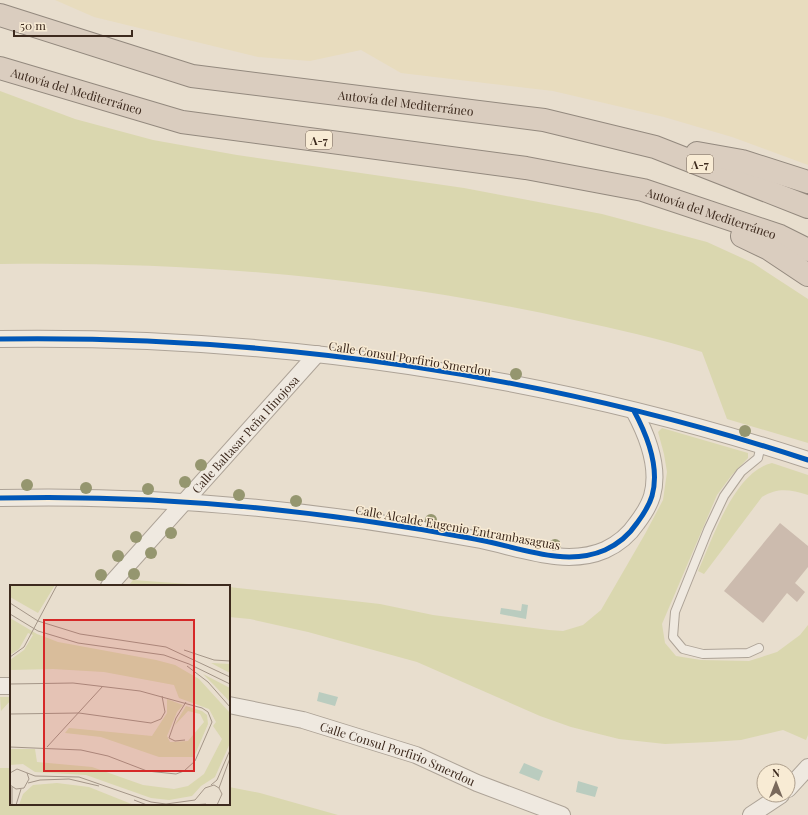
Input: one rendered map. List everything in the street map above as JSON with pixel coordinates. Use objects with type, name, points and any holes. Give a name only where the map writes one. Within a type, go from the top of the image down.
[{"type":"highway","name":"Autovía del Mediterráneo","points":[[0,15],[192,76],[544,120],[655,147],[808,207]]},
{"type":"highway","name":"Autovía del Mediterráneo","points":[[0,68],[182,122],[526,168],[643,190],[780,236],[808,250]]},
{"type":"highway","points":[[655,147],[742,160],[808,182]]},
{"type":"highway","points":[[643,190],[769,249],[808,275]]},
{"type":"street","name":"Calle Consul Porfirio Smerdou","points":[[0,339],[91,339],[158,342],[317,354],[423,368],[518,385],[634,411],[700,427],[808,460]]},
{"type":"street","name":"Calle Baltasar Peña Hinojosa","points":[[110,585],[186,502],[317,354]]},
{"type":"street","name":"Calle Alcalde Eugenio Entrambasaguas","points":[[0,498],[186,502],[266,508],[349,518],[477,539],[544,554],[575,557],[605,550],[628,535],[646,510],[652,496],[654,481],[652,460],[642,427],[634,411]]},
{"type":"street","name":"Calle Consul Porfirio Smerdou","points":[[230,705],[303,720],[416,755],[477,783],[562,815]]},
{"type":"street","points":[[796,780],[808,767]]},
{"type":"street","points":[[751,815],[769,803]]},
{"type":"lane","points":[[759,648],[748,653],[703,654],[682,649],[673,637],[675,612],[708,530],[724,496],[741,472],[758,458],[761,445]]},
{"type":"shaded area","points":[[55,0],[808,0],[808,165],[732,137],[664,117],[553,91],[401,73],[361,50],[310,61],[258,57],[94,17]]},
{"type":"shaded area","points":[[0,91],[75,119],[153,140],[237,155],[464,188],[602,214],[707,242],[753,263],[808,299],[808,443],[727,419],[702,352],[606,327],[503,305],[432,293],[288,275],[216,269],[144,266],[0,264]]},
{"type":"shaded area","points":[[662,428],[748,453],[748,458],[731,476],[717,495],[662,624],[665,643],[676,656],[701,660],[749,661],[777,652],[800,635],[808,625],[808,735],[806,740],[783,730],[741,740],[711,742],[665,744],[619,739],[571,727],[540,716],[417,662],[308,632],[250,619],[230,617],[230,587],[380,604],[433,615],[549,630],[563,631],[583,625],[601,610],[663,500],[667,472],[658,432]]},
{"type":"shaded area","points":[[772,463],[808,475],[808,495],[785,490],[774,492],[762,497],[704,574],[698,571],[726,508],[736,492],[747,479],[759,469]]},
{"type":"shaded area","points":[[133,580],[202,585],[129,585]]},
{"type":"shaded area","points":[[522,604],[528,605],[526,619],[500,614],[501,608],[521,611]]},
{"type":"shaded area","points":[[319,692],[338,697],[335,706],[317,701]]},
{"type":"shaded area","points":[[0,697],[10,697],[10,701],[1,711]]},
{"type":"shaded area","points":[[524,763],[543,771],[539,781],[519,773]]},
{"type":"shaded area","points":[[0,768],[10,768],[10,805],[230,805],[230,787],[260,793],[338,815],[0,815]]},
{"type":"shaded area","points":[[578,781],[598,787],[595,797],[576,792]]},
{"type":"building","points":[[780,523],[808,546],[808,567],[795,583],[805,592],[797,602],[787,593],[763,623],[724,591]]},
{"type":"cycle path","points":[[0,339],[102,340],[205,344],[307,353],[409,366],[511,383],[611,405],[710,430],[808,460]]},
{"type":"cycle path","points":[[0,498],[60,497],[239,506],[298,512],[416,529],[491,542],[540,554],[573,557],[589,555],[610,548],[627,535],[644,514],[652,496],[654,474],[651,452],[648,441],[634,411]]}]
